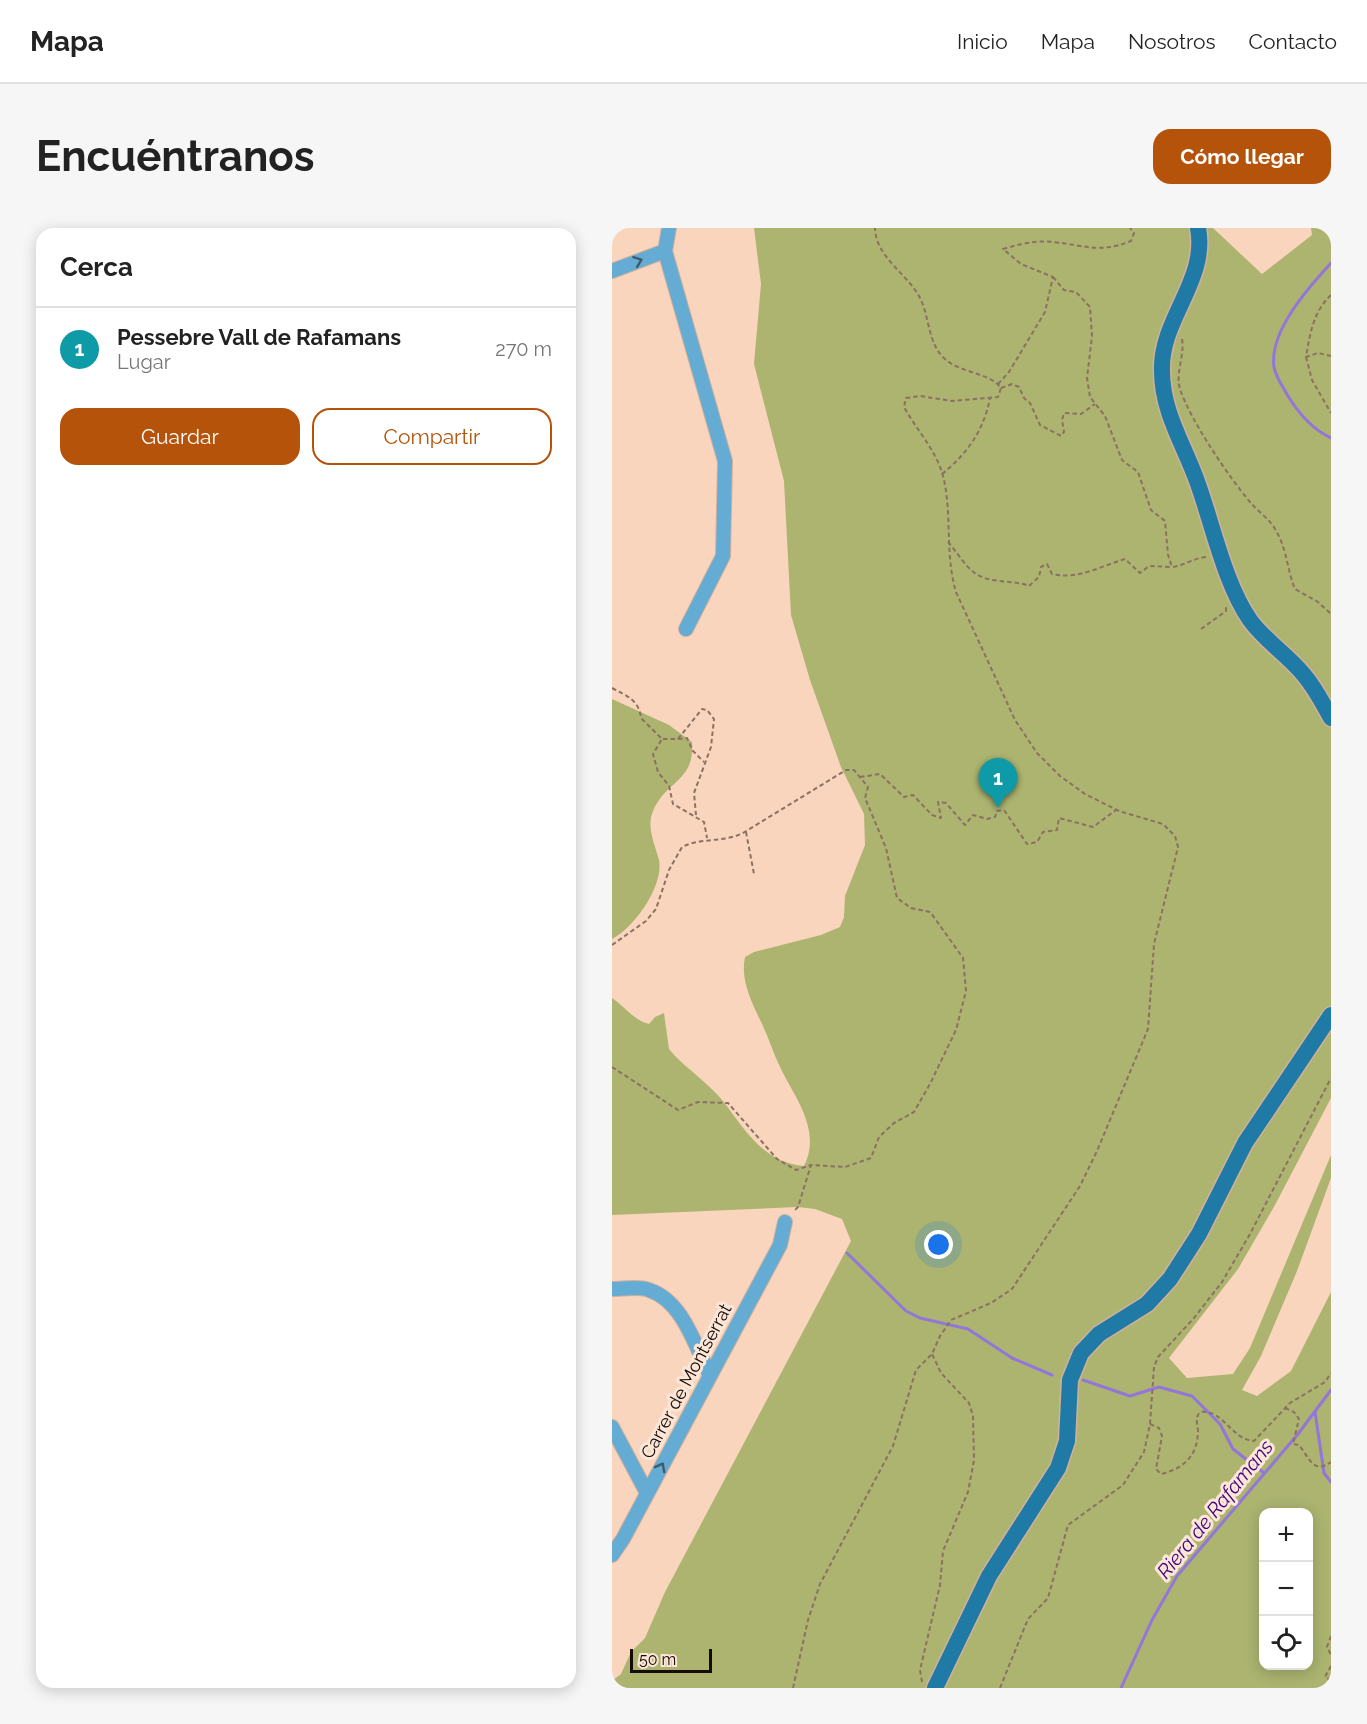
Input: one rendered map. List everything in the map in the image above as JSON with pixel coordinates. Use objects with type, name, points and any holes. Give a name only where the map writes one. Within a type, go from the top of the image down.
[{"type":"main road","points":[[1198,228],[1199,255],[1196,271],[1175,313],[1162,354],[1162,382],[1168,411],[1197,480],[1234,590],[1251,621],[1304,675],[1331,718]]},
{"type":"main road","points":[[928,1685],[989,1576],[1058,1468],[1067,1441],[1070,1380],[1081,1353],[1098,1334],[1147,1304],[1170,1279],[1199,1234],[1245,1143],[1331,1015]]},
{"type":"street","points":[[669,228],[665,251],[725,461],[723,556],[686,629]]},
{"type":"street","points":[[612,271],[665,251]]},
{"type":"street","name":"Carrer de Montserrat","points":[[612,1555],[780,1245],[785,1222]]},
{"type":"street","points":[[612,1289],[647,1289],[663,1296],[676,1308],[710,1375]]},
{"type":"street","points":[[612,1426],[647,1493]]},
{"type":"path","points":[[875,228],[877,244],[920,298],[937,350],[956,367],[998,384],[1001,388]]},
{"type":"path","points":[[1130,228],[1134,232],[1131,241],[1114,248],[1097,249],[1055,242],[1031,242],[1003,249],[1021,264],[1053,277],[1065,290],[1076,292],[1090,307],[1092,336],[1088,378],[1090,397],[1105,416],[1122,460],[1138,472],[1151,510],[1165,521],[1168,555],[1172,567]]},
{"type":"path","points":[[998,384],[1009,372],[1045,312],[1053,277]]},
{"type":"path","points":[[1331,295],[1322,304],[1311,326],[1306,357],[1312,380],[1331,413]]},
{"type":"path","points":[[1175,313],[1182,343],[1178,378],[1184,397],[1223,466],[1251,504],[1276,529],[1296,590],[1318,602],[1331,614]]},
{"type":"path","points":[[1306,357],[1318,353],[1331,356]]},
{"type":"path","points":[[1001,388],[1012,384],[1019,387],[1040,424],[1061,436],[1064,432],[1062,420],[1064,413],[1081,414],[1095,404]]},
{"type":"path","points":[[794,1688],[808,1620],[820,1584],[893,1446],[916,1370],[932,1354],[951,1320],[1000,1298],[1012,1289],[1080,1186],[1105,1133],[1148,1029],[1154,944],[1178,847],[1175,836],[1163,824],[1117,810],[1085,794],[1060,776],[1037,753],[1021,730],[956,592],[950,573],[947,507],[942,474],[936,458],[904,407],[906,398],[920,396],[952,401],[990,398],[998,397],[1001,388]]},
{"type":"path","points":[[942,474],[968,449],[986,416],[990,398]]},
{"type":"path","points":[[948,542],[964,562],[981,577],[1016,580],[1029,586],[1039,577],[1041,567],[1047,564],[1052,574],[1061,576],[1088,573],[1096,567],[1109,566],[1125,559],[1140,573],[1149,566],[1180,566],[1189,559],[1206,556],[1209,564]]},
{"type":"path","points":[[1201,629],[1226,611],[1226,604]]},
{"type":"path","points":[[612,688],[634,700],[640,707],[641,718],[662,739],[687,738],[693,751],[704,762]]},
{"type":"path","points":[[678,739],[702,709],[711,713],[714,718],[714,731],[709,754],[694,793],[696,815]]},
{"type":"path","points":[[662,739],[653,754],[655,765],[669,786],[673,804],[696,815],[704,822],[707,838]]},
{"type":"path","points":[[612,945],[646,921],[656,909],[669,870],[682,847],[707,838],[730,840],[846,770],[854,770],[868,787],[865,798],[886,848],[897,898],[911,908],[930,912],[936,920],[963,958],[966,992],[956,1030],[914,1112],[894,1123],[879,1137],[871,1158],[845,1167],[810,1166],[796,1170],[777,1158],[728,1103],[698,1102],[678,1110],[612,1067]]},
{"type":"path","points":[[860,777],[880,774],[896,792],[904,797],[913,795],[932,815],[941,818],[938,802],[946,803],[965,825],[973,814],[987,819],[995,817],[997,811],[1004,810],[1027,843],[1037,842],[1043,832],[1057,830],[1059,818],[1093,827],[1117,810]]},
{"type":"path","points":[[746,832],[754,874]]},
{"type":"path","points":[[1000,1688],[1028,1619],[1048,1598],[1068,1525],[1123,1485],[1144,1452],[1154,1367],[1158,1357],[1194,1318],[1222,1282],[1250,1234],[1331,1078]]},
{"type":"path","points":[[785,1222],[798,1207],[810,1166]]},
{"type":"path","points":[[928,1685],[920,1670],[940,1585],[943,1551],[969,1492],[974,1460],[973,1416],[969,1403],[941,1373],[932,1354]]},
{"type":"path","points":[[1149,1424],[1159,1428],[1161,1436],[1156,1469],[1161,1474],[1175,1471],[1187,1463],[1197,1448],[1196,1418],[1200,1412],[1213,1413],[1243,1439],[1254,1441],[1286,1408],[1325,1382],[1331,1373]]},
{"type":"path","points":[[1286,1408],[1294,1412],[1299,1419],[1293,1444],[1299,1445],[1310,1463],[1316,1467],[1324,1467],[1331,1462]]},
{"type":"path","points":[[1331,1636],[1327,1647],[1331,1655]]},
{"type":"path","points":[[1331,1666],[1325,1677],[1331,1680]]},
{"type":"green space","points":[[754,228],[1213,228],[1262,274],[1312,235],[1311,228],[1331,228],[1331,1098],[1275,1205],[1238,1269],[1169,1358],[1187,1378],[1233,1374],[1250,1348],[1331,1155],[1331,1178],[1297,1271],[1261,1356],[1242,1390],[1257,1396],[1291,1371],[1331,1292],[1331,1688],[612,1688],[612,1681],[621,1674],[631,1652],[645,1638],[665,1592],[851,1241],[842,1219],[815,1209],[798,1207],[612,1215],[612,998],[634,1017],[649,1024],[655,1017],[664,1013],[669,1049],[675,1056],[718,1095],[748,1134],[767,1152],[790,1164],[804,1166],[809,1153],[808,1127],[799,1102],[778,1062],[751,1000],[744,974],[745,957],[754,952],[821,935],[840,927],[844,917],[845,896],[865,845],[864,814],[841,767],[810,680],[791,615],[784,481],[754,364],[761,284]]},
{"type":"green space","points":[[612,699],[669,725],[692,742],[692,755],[684,773],[659,801],[651,817],[653,842],[659,860],[657,882],[652,894],[638,916],[621,934],[612,939]]},
{"type":"waterway","name":"Riera de Rafamans","points":[[1331,263],[1292,311],[1284,325],[1274,353],[1276,375],[1292,403],[1312,426],[1331,438]]},
{"type":"waterway","points":[[847,1253],[906,1311],[920,1318],[968,1329],[1012,1358],[1052,1375]]},
{"type":"waterway","points":[[1083,1380],[1130,1396],[1159,1387],[1192,1396],[1220,1424],[1233,1449],[1264,1473]]},
{"type":"waterway","name":"Riera de Rafamans","points":[[1121,1688],[1152,1620],[1177,1576],[1298,1434],[1331,1390]]},
{"type":"waterway","points":[[1315,1412],[1324,1473],[1331,1482]]},
{"type":"place","name":"Pessebre Vall de Rafamans","points":[[998,808]]}]
